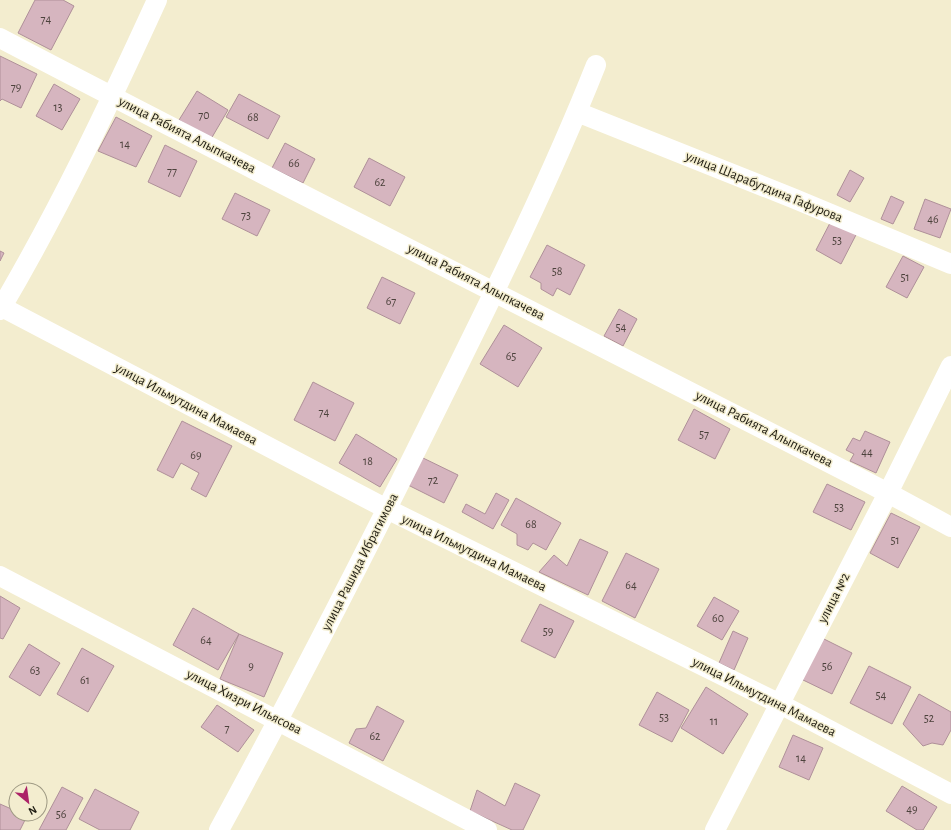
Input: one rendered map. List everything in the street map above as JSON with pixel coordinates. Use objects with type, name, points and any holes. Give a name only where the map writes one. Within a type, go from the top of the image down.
[{"type":"street","points":[[1,307],[48,225],[113,97],[157,0]]},
{"type":"street","name":"улица Рабията Алыпкачева","points":[[0,38],[354,222],[495,291],[888,493],[951,528]]},
{"type":"street","name":"улица Рашида Ибрагимова","points":[[219,830],[279,720],[387,509],[495,291],[577,112],[596,65]]},
{"type":"street","name":"улица Шарабутдина Гафурова","points":[[577,112],[795,199],[951,264]]},
{"type":"street","name":"улица Ильмутдина Мамаева","points":[[1,307],[387,509],[780,704],[951,794]]},
{"type":"street","name":"улица №2","points":[[715,830],[888,493],[951,366]]},
{"type":"street","name":"улица Хизри Ильясова","points":[[0,576],[279,720],[487,830]]},
{"type":"building","points":[[35,0],[63,0],[74,6],[51,50],[18,33]]},
{"type":"building","points":[[0,56],[37,74],[21,108],[2,99],[0,101]]},
{"type":"building","points":[[54,84],[80,99],[62,130],[36,116]]},
{"type":"building","points":[[197,91],[228,110],[211,139],[179,120]]},
{"type":"building","points":[[239,94],[280,116],[268,139],[226,117]]},
{"type":"building","points":[[116,117],[152,136],[136,167],[98,151]]},
{"type":"building","points":[[285,143],[315,159],[303,183],[272,168]]},
{"type":"building","points":[[165,145],[197,161],[180,197],[148,182]]},
{"type":"building","points":[[369,158],[405,177],[390,206],[354,187]]},
{"type":"building","points":[[850,170],[864,178],[850,202],[837,195]]},
{"type":"building","points":[[235,193],[270,210],[257,236],[222,219]]},
{"type":"building","points":[[891,196],[904,202],[893,224],[881,219]]},
{"type":"building","points":[[925,199],[951,209],[940,238],[914,229]]},
{"type":"building","points":[[831,221],[858,231],[841,264],[816,250]]},
{"type":"building","points":[[547,245],[585,265],[570,295],[557,288],[553,296],[541,289],[541,283],[530,277]]},
{"type":"building","points":[[0,251],[4,253],[0,261]]},
{"type":"building","points":[[903,256],[924,267],[907,298],[886,287]]},
{"type":"building","points":[[382,277],[415,293],[400,324],[367,308]]},
{"type":"building","points":[[619,309],[637,319],[623,346],[604,336]]},
{"type":"building","points":[[504,325],[542,348],[518,387],[480,364]]},
{"type":"building","points":[[313,382],[354,403],[335,441],[294,420]]},
{"type":"building","points":[[694,409],[730,429],[715,459],[678,440]]},
{"type":"building","points":[[182,421],[232,446],[206,497],[191,489],[199,473],[181,463],[173,478],[157,470]]},
{"type":"building","points":[[865,431],[890,442],[876,473],[850,461],[854,454],[846,450],[853,438],[860,441]]},
{"type":"building","points":[[356,434],[397,459],[380,487],[339,463]]},
{"type":"building","points":[[421,457],[458,475],[444,503],[408,485]]},
{"type":"building","points":[[827,484],[865,502],[851,530],[813,512]]},
{"type":"building","points":[[496,493],[509,500],[493,529],[462,512],[466,504],[485,514]]},
{"type":"building","points":[[516,498],[561,523],[546,550],[533,543],[528,550],[517,545],[517,534],[501,525]]},
{"type":"building","points":[[891,513],[920,527],[898,568],[870,553]]},
{"type":"building","points":[[580,539],[608,552],[588,595],[539,572],[554,555],[567,566]]},
{"type":"building","points":[[626,553],[659,569],[635,618],[602,601]]},
{"type":"building","points":[[0,596],[20,608],[3,639],[0,638]]},
{"type":"building","points":[[714,597],[739,611],[722,640],[697,626]]},
{"type":"building","points":[[540,604],[574,621],[555,658],[521,641]]},
{"type":"building","points":[[193,608],[239,634],[218,670],[173,645]]},
{"type":"building","points":[[733,631],[748,638],[734,670],[719,663]]},
{"type":"building","points":[[239,634],[283,653],[264,697],[220,679]]},
{"type":"building","points":[[822,638],[852,653],[832,694],[801,679]]},
{"type":"building","points":[[29,644],[60,663],[40,696],[9,677]]},
{"type":"building","points":[[82,648],[114,666],[88,712],[57,694]]},
{"type":"building","points":[[869,666],[911,687],[892,724],[850,703]]},
{"type":"building","points":[[706,687],[748,714],[723,754],[681,728]]},
{"type":"building","points":[[657,692],[689,710],[672,742],[639,725]]},
{"type":"building","points":[[919,694],[951,712],[951,730],[943,745],[932,743],[923,746],[903,724]]},
{"type":"building","points":[[217,705],[254,730],[238,752],[201,727]]},
{"type":"building","points":[[377,706],[404,721],[383,761],[349,743],[356,729],[366,728]]},
{"type":"building","points":[[793,735],[823,748],[809,780],[779,767]]},
{"type":"building","points":[[515,783],[540,795],[523,830],[512,830],[470,811],[477,790],[505,806]]},
{"type":"building","points":[[902,786],[937,807],[923,830],[917,830],[886,811]]},
{"type":"building","points":[[62,787],[83,798],[66,830],[39,830],[43,822],[48,822],[48,813]]},
{"type":"building","points":[[95,789],[139,812],[130,830],[100,830],[79,819]]},
{"type":"building","points":[[0,804],[8,808],[8,822],[24,822],[20,830],[0,830]]}]
